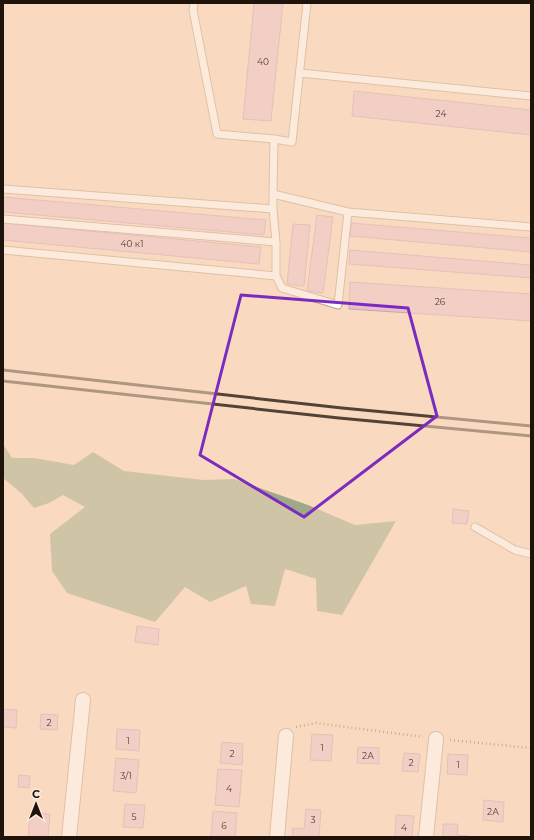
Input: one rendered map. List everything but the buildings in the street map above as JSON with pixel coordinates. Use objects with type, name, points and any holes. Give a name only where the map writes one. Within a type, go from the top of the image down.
[{"type":"street","points":[[69,837],[83,700]]},
{"type":"street","points":[[277,837],[286,736]]},
{"type":"street","points":[[426,837],[436,739]]},
{"type":"lane","points":[[194,3],[193,10],[217,134],[292,142],[307,3]]},
{"type":"lane","points":[[300,73],[531,96]]},
{"type":"lane","points":[[274,139],[273,209],[276,242],[276,276],[282,288],[338,305],[348,212]]},
{"type":"lane","points":[[3,189],[273,209]]},
{"type":"lane","points":[[273,194],[348,212],[531,227]]},
{"type":"lane","points":[[3,219],[276,242]]},
{"type":"lane","points":[[3,250],[276,276]]},
{"type":"lane","points":[[475,527],[515,550],[531,554]]},
{"type":"path","points":[[286,736],[297,726],[316,723],[436,739],[531,748]]},
{"type":"highlighted area","points":[[241,295],[408,308],[437,416],[304,517],[200,455]]},
{"type":"green space","points":[[3,444],[12,458],[34,458],[74,465],[93,452],[124,471],[204,480],[234,479],[308,505],[355,525],[396,521],[342,615],[317,611],[316,579],[285,569],[275,606],[251,604],[246,586],[210,602],[185,587],[155,622],[67,593],[52,571],[50,534],[85,507],[63,495],[49,503],[34,508],[22,494],[3,478]]},
{"type":"railway","points":[[3,370],[342,408],[531,426]]},
{"type":"railway","points":[[3,381],[339,418],[531,436]]}]
